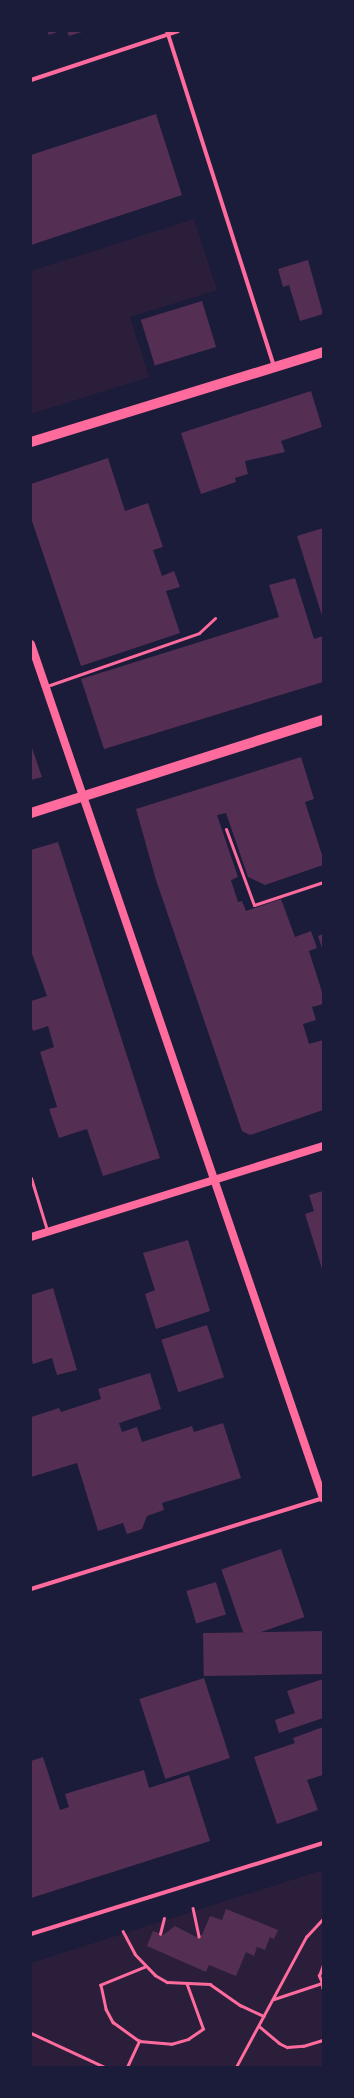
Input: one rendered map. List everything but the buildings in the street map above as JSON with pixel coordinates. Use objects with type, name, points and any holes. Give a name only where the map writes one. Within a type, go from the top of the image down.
[{"type":"main road","points":[[31,442],[323,352]]},
{"type":"main road","points":[[31,644],[47,686],[82,796],[215,1179],[323,1498]]},
{"type":"main road","points":[[31,813],[323,720]]},
{"type":"main road","points":[[31,1237],[323,1146]]},
{"type":"street","points":[[31,80],[168,33],[178,31]]},
{"type":"street","points":[[168,33],[274,366]]},
{"type":"street","points":[[31,1589],[323,1498]]},
{"type":"street","points":[[31,1934],[323,1843]]},
{"type":"lane","points":[[47,686],[199,633],[215,618]]},
{"type":"lane","points":[[226,829],[254,905],[323,882]]},
{"type":"lane","points":[[31,1178],[48,1232]]},
{"type":"path","points":[[193,1908],[199,1936]]},
{"type":"path","points":[[160,1934],[164,1918]]},
{"type":"path","points":[[236,2067],[306,1936],[323,1919]]},
{"type":"path","points":[[123,1931],[145,1967],[167,1982],[187,1985],[210,1984],[240,2005],[264,2016]]},
{"type":"path","points":[[323,1965],[319,1976],[323,1988]]},
{"type":"path","points":[[145,1967],[101,1985],[106,2009],[113,2022],[139,2041],[171,2044],[188,2039],[203,2029],[187,1985]]},
{"type":"path","points":[[273,1999],[322,1983]]},
{"type":"path","points":[[259,2026],[279,2043],[288,2047],[303,2046],[323,2040]]},
{"type":"path","points":[[31,2033],[105,2067]]},
{"type":"path","points":[[127,2067],[139,2041]]},
{"type":"shaded area","points":[[194,219],[217,290],[130,317],[149,377],[31,414],[31,271]]},
{"type":"shaded area","points":[[323,1870],[323,2067],[31,2067],[31,1963]]}]
